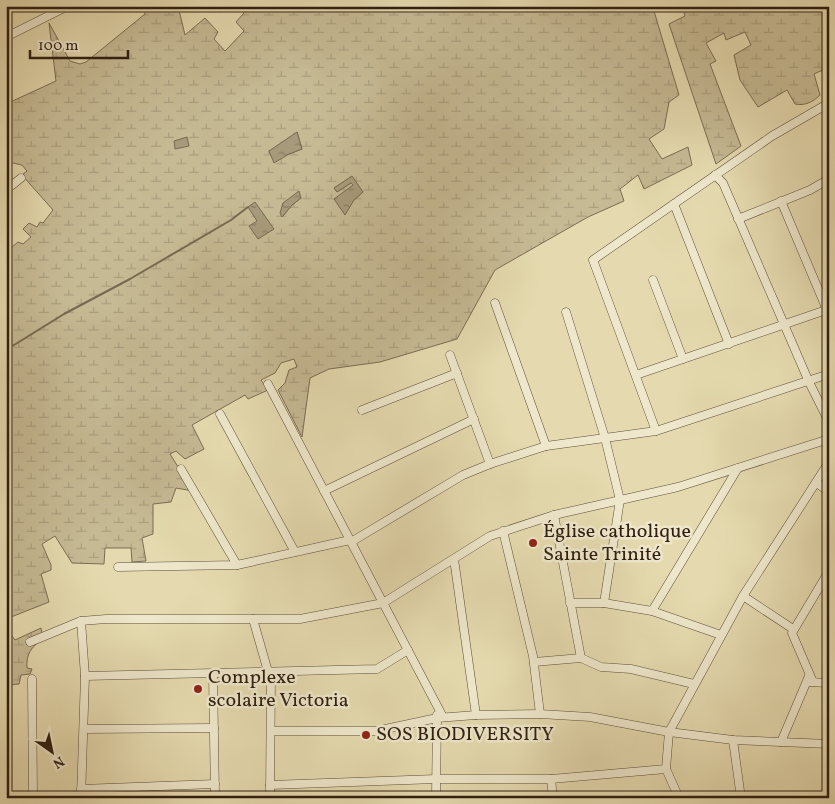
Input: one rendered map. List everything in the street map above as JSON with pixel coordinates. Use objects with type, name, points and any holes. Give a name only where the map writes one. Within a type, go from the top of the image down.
[{"type":"street","points":[[6,37],[64,8],[63,6]]},
{"type":"street","points":[[656,431],[593,260],[772,136],[829,103]]},
{"type":"street","points":[[715,175],[723,183],[786,325],[808,382],[829,422]]},
{"type":"street","points":[[6,190],[21,178]]},
{"type":"street","points":[[738,219],[810,190],[829,179]]},
{"type":"street","points":[[636,375],[828,310],[781,201]]},
{"type":"street","points":[[674,204],[729,344]]},
{"type":"street","points":[[653,280],[683,360]]},
{"type":"street","points":[[495,303],[546,446]]},
{"type":"street","points":[[566,312],[605,438],[620,500],[604,603]]},
{"type":"street","points":[[450,355],[490,464]]},
{"type":"street","points":[[362,410],[457,373]]},
{"type":"street","points":[[118,567],[237,565],[350,541],[463,475],[490,464],[546,446],[656,431],[829,374]]},
{"type":"street","points":[[268,384],[438,706],[440,718],[436,798]]},
{"type":"street","points":[[220,414],[295,552]]},
{"type":"street","points":[[324,491],[474,419]]},
{"type":"street","points":[[30,642],[81,621],[106,619],[300,619],[383,602],[490,536],[503,531],[554,515],[678,487],[829,440]]},
{"type":"street","points":[[680,798],[666,769],[669,732],[743,596],[829,462]]},
{"type":"street","points":[[181,468],[237,565]]},
{"type":"street","points":[[652,610],[738,468]]},
{"type":"street","points":[[817,483],[829,492]]},
{"type":"street","points":[[554,515],[581,658]]},
{"type":"street","points":[[503,531],[534,662],[540,714]]},
{"type":"street","points":[[454,559],[476,715]]},
{"type":"street","points":[[781,742],[810,680],[792,633],[793,629],[829,571]]},
{"type":"street","points":[[743,596],[793,629]]},
{"type":"street","points":[[570,602],[604,603],[652,610],[721,635]]},
{"type":"street","points":[[253,619],[270,672],[271,682],[270,798]]},
{"type":"street","points":[[81,621],[85,676],[82,798]]},
{"type":"street","points":[[85,676],[377,669],[408,650]]},
{"type":"street","points":[[534,662],[581,658],[600,667],[630,669],[694,684]]},
{"type":"street","points":[[213,673],[215,798]]},
{"type":"street","points":[[32,679],[33,798]]},
{"type":"street","points":[[810,680],[829,683]]},
{"type":"street","points":[[271,731],[376,731],[440,718],[476,715],[540,714],[590,717],[669,732],[733,740],[829,744]]},
{"type":"street","points":[[84,729],[214,728]]},
{"type":"street","points":[[733,740],[741,798]]},
{"type":"street","points":[[270,785],[436,779],[551,779],[666,769]]},
{"type":"street","points":[[551,779],[553,798]]},
{"type":"street","points":[[82,788],[214,784]]},
{"type":"green space","points":[[142,6],[178,6],[185,35],[205,18],[218,32],[214,39],[225,51],[244,31],[236,22],[244,13],[237,6],[660,6],[654,11],[679,95],[669,102],[664,129],[649,139],[662,159],[688,147],[692,165],[644,189],[638,175],[620,189],[624,201],[588,217],[495,270],[457,339],[380,362],[329,369],[310,378],[302,437],[278,390],[285,383],[289,370],[297,367],[294,359],[281,363],[275,373],[261,380],[268,390],[248,399],[245,395],[192,425],[204,449],[185,459],[176,451],[170,454],[193,491],[176,488],[171,502],[153,504],[153,534],[142,538],[146,561],[132,562],[131,548],[105,548],[104,564],[72,563],[55,536],[42,544],[51,565],[51,570],[41,574],[49,602],[6,619],[6,244],[12,247],[18,242],[23,244],[31,237],[23,229],[29,223],[37,227],[40,222],[43,223],[53,210],[22,175],[27,171],[22,165],[13,163],[6,169],[6,104],[56,81],[49,23],[70,61],[80,64],[86,62],[145,14]],"holes":[[[297,132],[302,149],[289,154]],[[351,177],[363,192],[354,200],[353,185],[351,183],[337,192],[334,188]],[[301,198],[283,216],[283,203]]]},
{"type":"green space","points":[[682,6],[762,10],[776,6],[829,6],[829,74],[827,68],[814,74],[820,95],[809,103],[795,104],[787,90],[758,107],[740,80],[734,55],[751,45],[745,32],[726,40],[724,33],[706,43],[716,61],[710,64],[741,146],[716,164],[669,24],[685,16]]},
{"type":"green space","points":[[6,628],[15,640],[41,628],[43,639],[32,648],[28,655],[27,668],[32,669],[30,674],[21,675],[19,684],[7,685],[7,697]]},
{"type":"water","points":[[707,6],[776,6],[742,10]]},
{"type":"water","points":[[297,132],[302,149],[274,163],[269,151]]},
{"type":"water","points":[[187,137],[189,146],[175,149],[174,141]]},
{"type":"water","points":[[352,176],[363,192],[354,200],[345,215],[334,199],[353,185],[351,183],[337,192],[334,188]]},
{"type":"water","points":[[299,191],[301,198],[282,217],[280,213],[283,203]]},
{"type":"water","points":[[255,202],[274,229],[258,239],[249,226],[257,221],[248,207]]},
{"type":"waterway","points":[[6,350],[64,314],[130,279],[231,220],[248,207]]},
{"type":"place","name":"Église catholique Sainte Trinité","points":[[533,543]]},
{"type":"place","name":"Complexe scolaire Victoria","points":[[198,689]]},
{"type":"place","name":"SOS BIODIVERSITY","points":[[366,735]]}]
